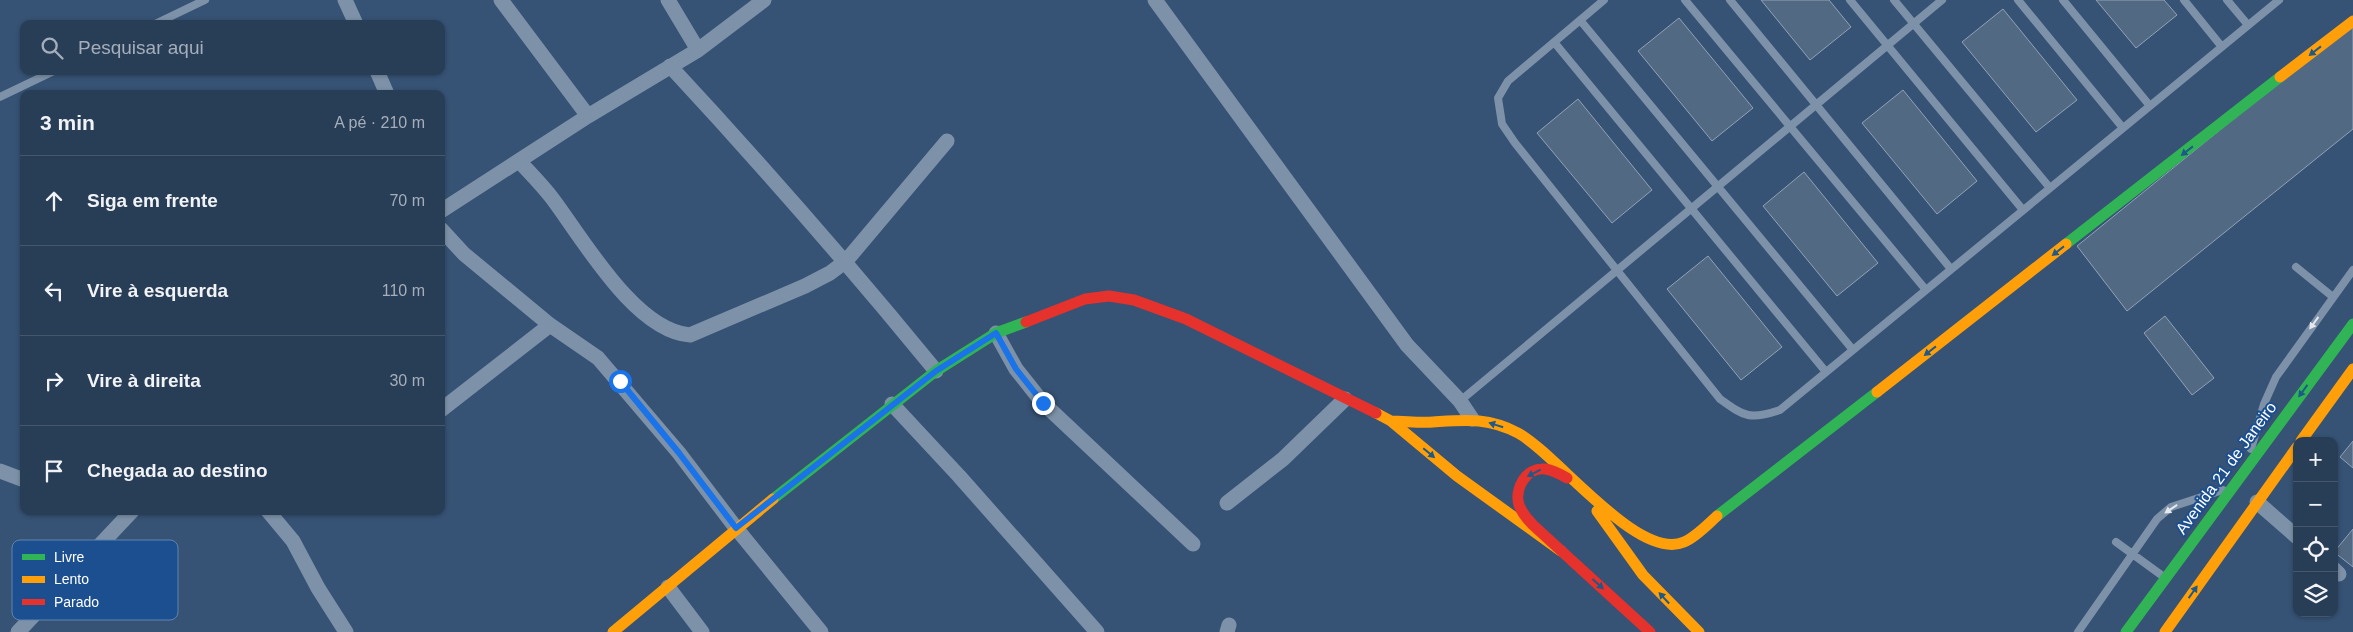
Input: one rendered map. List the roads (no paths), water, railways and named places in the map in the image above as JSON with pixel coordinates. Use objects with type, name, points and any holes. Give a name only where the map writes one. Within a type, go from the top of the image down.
[{"type":"street","points":[[345,0],[354,20]]},
{"type":"street","points":[[502,0],[588,116]]},
{"type":"street","points":[[668,0],[698,50]]},
{"type":"street","points":[[445,205],[698,50],[764,0]]},
{"type":"street","points":[[1155,0],[1406,345],[1460,401],[1472,419]]},
{"type":"street","points":[[1391,421],[1431,422],[1472,419],[1518,433],[1628,528],[1648,538],[1667,543],[1684,542],[2353,21]]},
{"type":"street","points":[[670,66],[764,167],[846,260],[936,371]]},
{"type":"street","points":[[378,75],[385,90]]},
{"type":"street","points":[[519,161],[550,195],[618,288],[637,308],[656,323],[679,334],[690,335],[708,330],[830,273],[846,260],[947,140]]},
{"type":"street","points":[[445,233],[464,254],[550,325],[598,358],[679,453],[736,528],[821,632]]},
{"type":"street","points":[[613,632],[736,528],[936,371],[996,333],[1085,299],[1109,296],[1134,300],[1186,320],[1391,421],[1457,476],[1561,551]]},
{"type":"street","name":"Avenida 21 de Janeiro","points":[[2126,632],[2353,324]]},
{"type":"street","points":[[445,407],[550,325]]},
{"type":"street","points":[[996,333],[1016,369],[1043,403],[1193,544]]},
{"type":"street","points":[[2304,437],[2353,369]]},
{"type":"street","points":[[1227,504],[1283,459],[1345,399]]},
{"type":"street","points":[[892,404],[959,476],[1097,632]]},
{"type":"street","points":[[2165,632],[2293,452]]},
{"type":"street","points":[[1642,630],[1527,518],[1519,505],[1517,494],[1521,482],[1531,472],[1542,469],[1555,471],[1578,483],[1643,575],[1699,632]]},
{"type":"street","points":[[0,471],[20,478]]},
{"type":"street","points":[[2257,502],[2293,534]]},
{"type":"street","points":[[105,540],[128,515]]},
{"type":"street","points":[[271,515],[293,541],[318,588],[346,632]]},
{"type":"street","points":[[668,587],[702,632]]},
{"type":"street","points":[[18,632],[29,620]]},
{"type":"lane","points":[[163,20],[205,0]]},
{"type":"lane","points":[[1604,0],[1508,80],[1498,98],[1502,124],[1515,143],[1720,399],[1739,413],[1759,417],[1780,410],[2279,0]]},
{"type":"lane","points":[[1685,0],[1926,290]]},
{"type":"lane","points":[[1730,0],[1951,269]]},
{"type":"lane","points":[[1850,0],[2023,210]]},
{"type":"lane","points":[[1894,0],[2050,188]]},
{"type":"lane","points":[[1460,401],[1942,0]]},
{"type":"lane","points":[[2018,0],[2123,128]]},
{"type":"lane","points":[[2062,0],[2150,106]]},
{"type":"lane","points":[[2184,0],[2222,47]]},
{"type":"lane","points":[[2228,0],[2248,25]]},
{"type":"lane","points":[[1580,20],[1853,350]]},
{"type":"lane","points":[[1554,42],[1826,372]]},
{"type":"lane","points":[[0,97],[46,75]]},
{"type":"lane","points":[[2296,267],[2333,297]]},
{"type":"lane","points":[[2245,470],[2264,404],[2276,377],[2353,270]]},
{"type":"lane","points":[[2078,632],[2157,519],[2171,507],[2189,499],[2233,487]]},
{"type":"lane","points":[[2116,542],[2166,579]]}]
